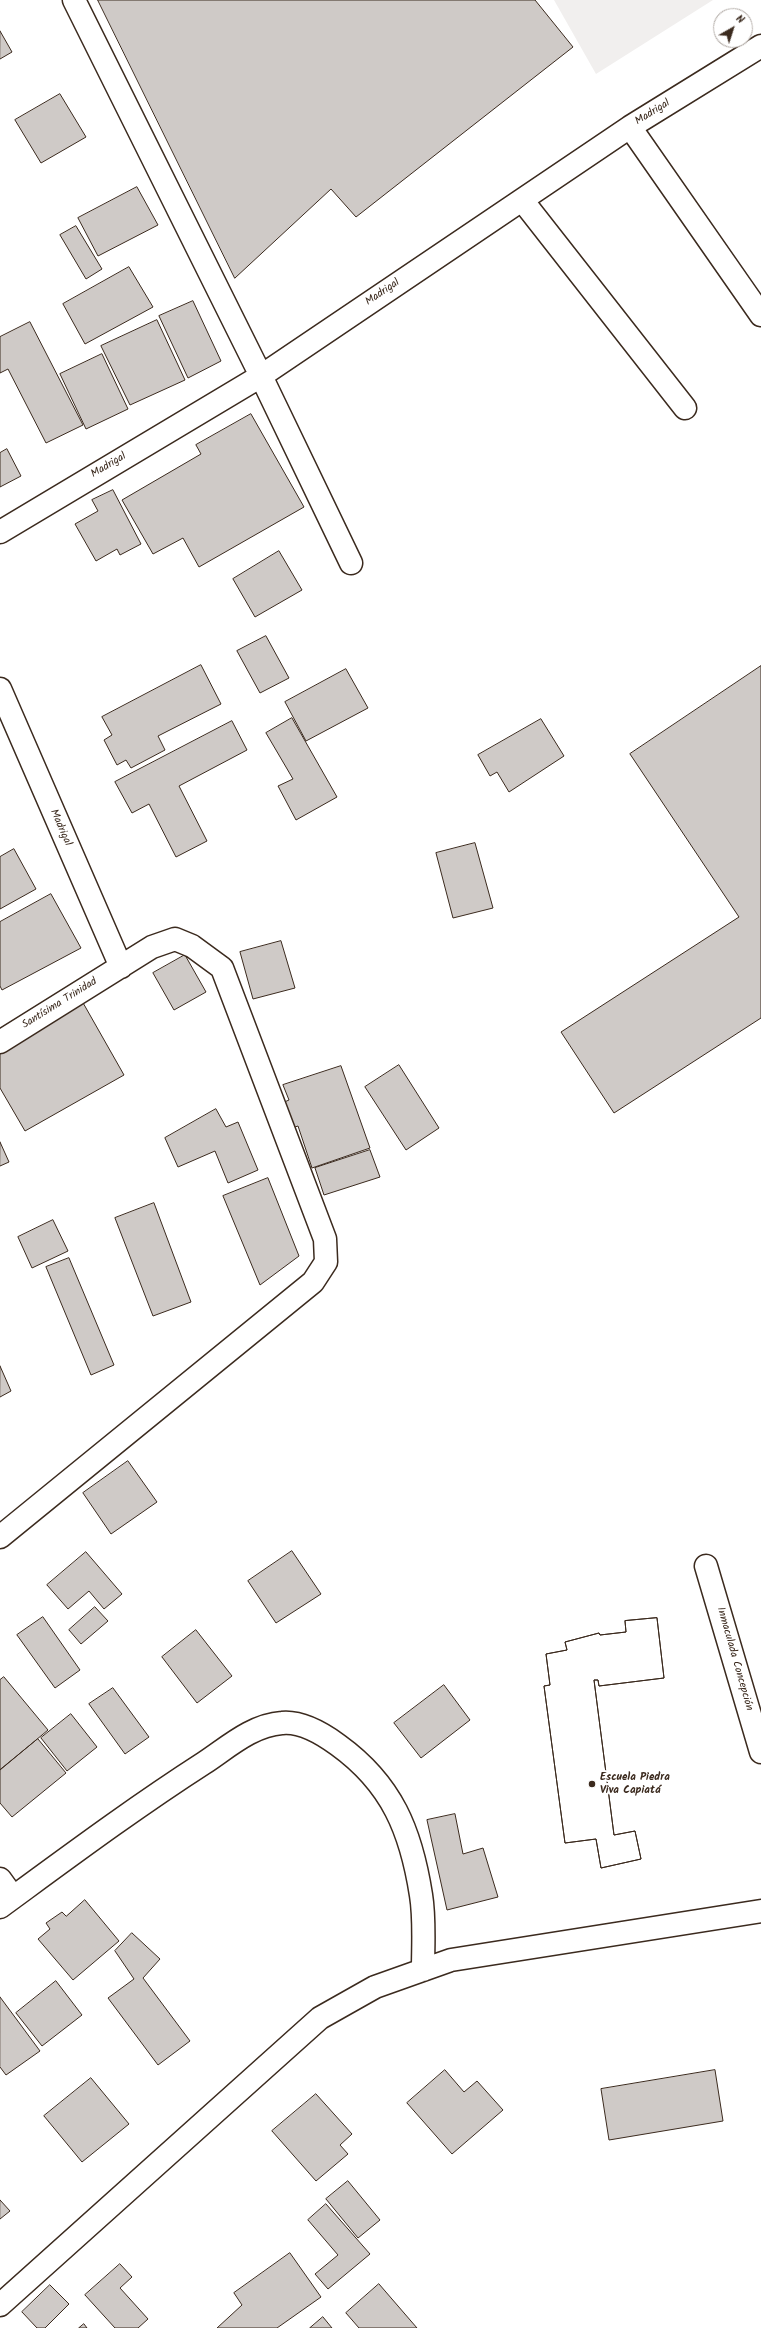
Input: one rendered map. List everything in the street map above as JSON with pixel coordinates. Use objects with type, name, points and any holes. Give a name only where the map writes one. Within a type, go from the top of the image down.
[{"type":"street","points":[[74,0],[261,376],[350,563]]},
{"type":"street","name":"Madrigal","points":[[0,532],[261,376],[630,127],[761,46]]},
{"type":"street","points":[[630,127],[761,315]]},
{"type":"street","points":[[522,200],[685,408]]},
{"type":"street","name":"Madrigal","points":[[0,689],[121,967]]},
{"type":"street","name":"Santísima Trinidad","points":[[0,1042],[152,947],[175,939],[192,946],[222,968],[325,1239],[326,1262],[313,1282],[0,1538]]},
{"type":"street","name":"Inmaculada Concepción","points":[[706,1566],[761,1752]]},
{"type":"street","points":[[0,1879],[7,1902],[174,1783],[255,1730],[283,1722],[317,1730],[359,1761],[379,1783],[398,1810],[412,1851],[422,1896],[423,1970]]},
{"type":"street","points":[[0,2306],[320,2018],[376,1987],[451,1960],[761,1911]]},
{"type":"shaded area","points":[[554,0],[713,0],[596,74]]},
{"type":"building","points":[[98,0],[535,0],[573,47],[356,217],[331,189],[235,278]]},
{"type":"building","points":[[0,31],[12,52],[0,59]]},
{"type":"building","points":[[60,94],[86,137],[41,163],[15,120]]},
{"type":"building","points":[[137,187],[158,225],[98,256],[78,218]]},
{"type":"building","points":[[76,226],[102,269],[86,279],[60,235]]},
{"type":"building","points":[[129,267],[153,307],[85,344],[63,304]]},
{"type":"building","points":[[193,301],[221,361],[188,378],[159,316]]},
{"type":"building","points":[[157,320],[185,380],[130,405],[101,346]]},
{"type":"building","points":[[30,322],[83,425],[46,443],[8,369],[0,373],[0,337]]},
{"type":"building","points":[[102,354],[128,409],[86,429],[60,374]]},
{"type":"building","points":[[251,414],[304,507],[199,567],[183,538],[153,554],[122,500],[201,454],[196,445]]},
{"type":"building","points":[[7,449],[21,476],[0,487],[0,453]]},
{"type":"building","points":[[113,490],[141,544],[120,555],[117,549],[96,561],[75,524],[98,511],[92,500]]},
{"type":"building","points":[[279,551],[302,590],[255,617],[233,579]]},
{"type":"building","points":[[266,636],[289,678],[260,693],[237,651]]},
{"type":"building","points":[[201,665],[221,704],[158,736],[165,750],[131,768],[126,760],[117,765],[104,740],[112,735],[102,717]]},
{"type":"building","points":[[761,666],[761,1018],[614,1113],[561,1032],[739,917],[630,754]]},
{"type":"building","points":[[346,669],[368,708],[306,741],[285,702]]},
{"type":"building","points":[[292,718],[337,797],[296,820],[278,786],[293,779],[266,733]]},
{"type":"building","points":[[541,719],[564,756],[509,792],[497,772],[490,776],[478,755]]},
{"type":"building","points":[[232,721],[247,750],[179,786],[207,841],[176,857],[149,804],[132,813],[115,782]]},
{"type":"building","points":[[475,843],[493,908],[453,918],[436,853]]},
{"type":"building","points":[[14,849],[36,889],[0,909],[0,857]]},
{"type":"building","points":[[51,894],[81,948],[2,990],[0,986],[0,922]]},
{"type":"building","points":[[281,941],[295,988],[253,999],[240,952]]},
{"type":"building","points":[[185,955],[206,992],[174,1010],[153,973]]},
{"type":"building","points":[[82,1001],[124,1075],[25,1131],[0,1088],[0,1047]]},
{"type":"building","points":[[399,1065],[439,1128],[406,1150],[365,1087]]},
{"type":"building","points":[[341,1066],[370,1148],[312,1168],[298,1126],[292,1128],[282,1103],[289,1100],[283,1085]]},
{"type":"building","points":[[216,1109],[226,1127],[238,1122],[258,1170],[228,1183],[215,1151],[178,1167],[165,1138]]},
{"type":"building","points":[[0,1142],[9,1162],[0,1166]]},
{"type":"building","points":[[370,1150],[380,1177],[324,1195],[315,1168]]},
{"type":"building","points":[[268,1178],[299,1256],[260,1285],[223,1196]]},
{"type":"building","points":[[154,1203],[191,1302],[153,1316],[115,1218]]},
{"type":"building","points":[[53,1220],[68,1251],[32,1268],[18,1237]]},
{"type":"building","points":[[69,1258],[114,1365],[91,1375],[46,1267]]},
{"type":"building","points":[[0,1366],[11,1391],[0,1397]]},
{"type":"building","points":[[128,1461],[157,1502],[111,1534],[83,1493]]},
{"type":"building","points":[[292,1551],[321,1594],[276,1623],[248,1581]]},
{"type":"building","points":[[86,1552],[122,1594],[104,1609],[89,1591],[68,1609],[47,1585]]},
{"type":"building","points":[[95,1607],[108,1621],[81,1644],[69,1630]]},
{"type":"building","points":[[43,1617],[80,1670],[55,1688],[17,1635]]},
{"type":"building","points":[[657,1618],[664,1678],[599,1686],[598,1680],[594,1680],[614,1835],[635,1831],[641,1859],[601,1868],[596,1839],[565,1843],[544,1686],[550,1685],[546,1654],[567,1650],[565,1642],[599,1633],[600,1635],[626,1632],[625,1621]]},
{"type":"building","points":[[657,1618],[664,1678],[599,1686],[598,1680],[594,1680],[614,1835],[635,1831],[641,1859],[601,1868],[596,1839],[565,1843],[544,1686],[550,1685],[546,1654],[567,1650],[565,1642],[599,1633],[600,1635],[626,1632],[625,1621]]},
{"type":"building","points":[[196,1630],[232,1676],[197,1703],[162,1657]]},
{"type":"building","points":[[4,1677],[48,1730],[0,1770],[0,1680]]},
{"type":"building","points":[[444,1685],[470,1720],[421,1758],[394,1723]]},
{"type":"building","points":[[113,1688],[149,1737],[125,1754],[89,1704]]},
{"type":"building","points":[[71,1714],[97,1747],[67,1771],[41,1738]]},
{"type":"building","points":[[38,1739],[66,1773],[12,1817],[0,1803],[0,1770]]},
{"type":"building","points":[[455,1814],[463,1854],[483,1848],[498,1897],[447,1910],[427,1820]]},
{"type":"building","points":[[85,1900],[119,1941],[73,1980],[38,1939],[50,1929],[46,1923],[62,1912],[66,1916]]},
{"type":"building","points":[[132,1933],[160,1959],[143,1978],[190,2041],[158,2065],[108,1998],[134,1979],[115,1951]]},
{"type":"building","points":[[56,1981],[82,2015],[42,2046],[16,2013]]},
{"type":"building","points":[[0,1997],[40,2051],[6,2075],[0,2067]]},
{"type":"building","points":[[445,2070],[464,2092],[477,2081],[503,2110],[452,2154],[407,2103]]},
{"type":"building","points":[[715,2070],[723,2121],[609,2140],[601,2089]]},
{"type":"building","points":[[91,2078],[129,2124],[82,2162],[44,2116]]},
{"type":"building","points":[[316,2094],[352,2134],[340,2145],[348,2154],[316,2181],[272,2131]]},
{"type":"building","points":[[348,2181],[380,2220],[358,2238],[326,2199]]},
{"type":"building","points":[[0,2200],[10,2211],[0,2219]]},
{"type":"building","points":[[326,2204],[370,2254],[328,2289],[315,2274],[338,2255],[308,2220]]},
{"type":"building","points":[[290,2253],[321,2297],[277,2328],[217,2328],[242,2305],[234,2293]]},
{"type":"building","points":[[120,2264],[132,2277],[120,2288],[148,2319],[138,2328],[115,2328],[85,2295]]},
{"type":"building","points":[[379,2284],[417,2328],[359,2328],[346,2313]]},
{"type":"building","points":[[50,2285],[69,2304],[45,2328],[37,2328],[22,2312]]},
{"type":"building","points":[[323,2317],[332,2328],[310,2328]]},
{"type":"building","points":[[84,2324],[87,2328],[79,2328]]},
{"type":"place","name":"Escuela Piedra Viva Capiatá","points":[[592,1784]]}]
